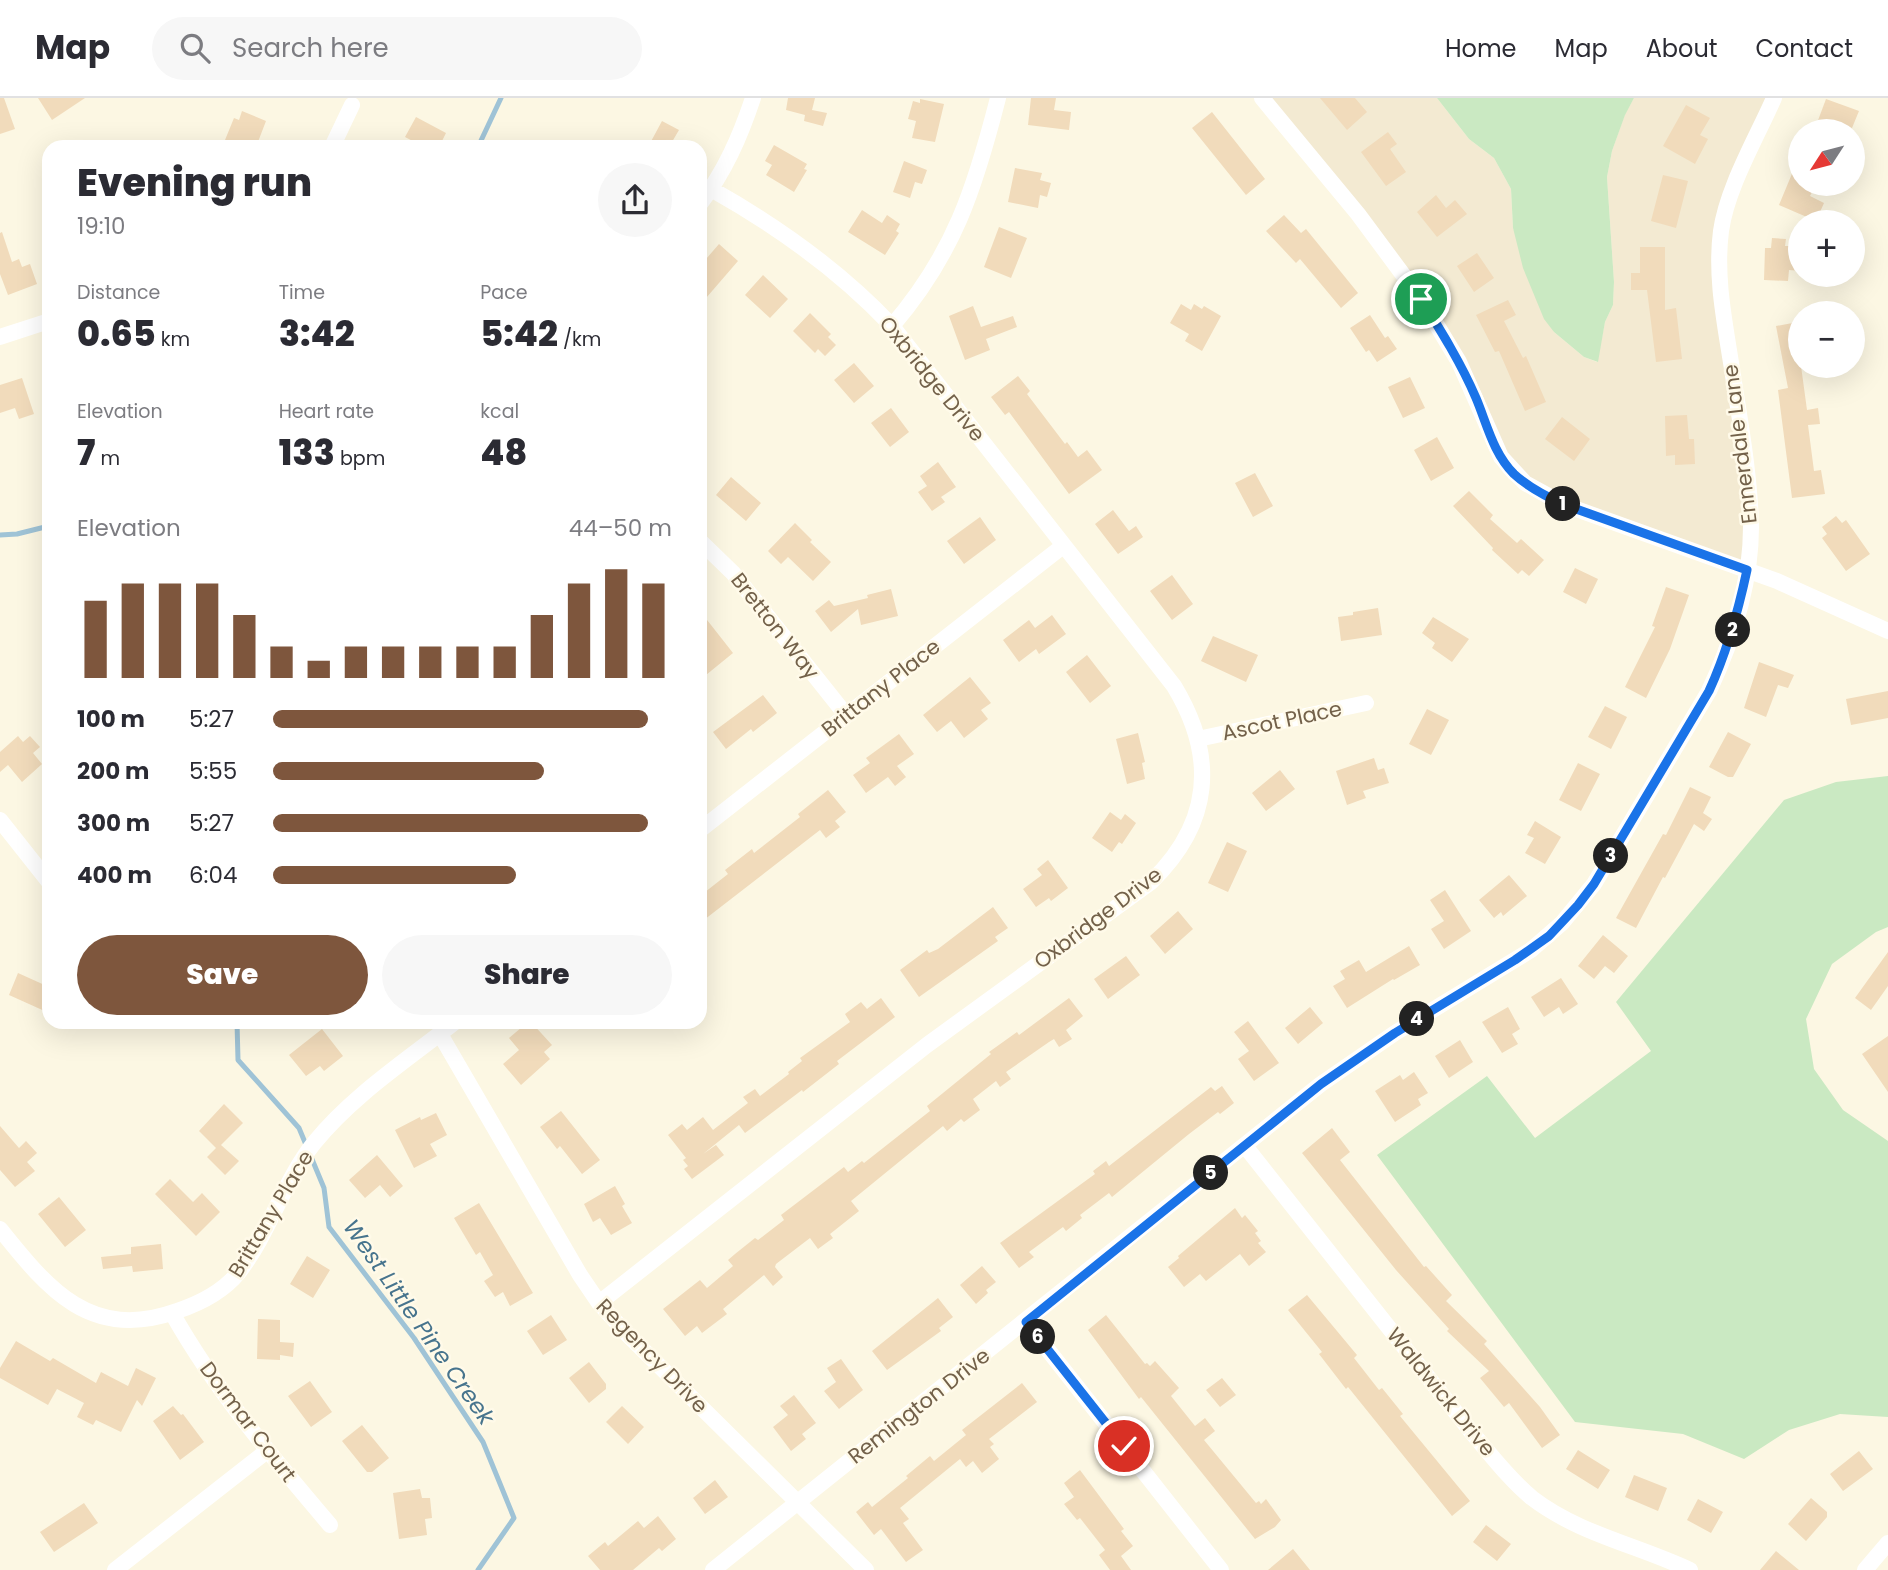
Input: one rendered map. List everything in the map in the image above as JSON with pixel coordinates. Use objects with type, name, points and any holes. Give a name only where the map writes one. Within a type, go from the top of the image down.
[{"type":"street","points":[[707,194],[737,144],[753,98]]},
{"type":"street","points":[[892,326],[931,274],[962,219],[976,181],[998,98]]},
{"type":"street","points":[[1262,98],[1359,214],[1421,299],[1459,362],[1492,441],[1513,473],[1542,494],[1565,505],[1747,570],[1888,631]]},
{"type":"street","name":"Ennerdale Lane","points":[[1321,1084],[1395,1033],[1531,950],[1555,930],[1578,905],[1607,863],[1709,691],[1722,664],[1747,570],[1751,528],[1720,293],[1721,230],[1728,205],[1774,98]]},
{"type":"street","points":[[335,140],[352,105]]},
{"type":"street","name":"Oxbridge Drive","points":[[599,1303],[926,1045],[1151,882],[1173,859],[1197,814],[1203,780],[1198,739],[1174,686],[892,326],[860,294],[821,262],[776,229],[711,189]]},
{"type":"street","points":[[0,337],[42,323]]},
{"type":"street","name":"Brittany Place","points":[[707,824],[1063,546]]},
{"type":"street","name":"Bretton Way","points":[[707,548],[733,573],[846,715]]},
{"type":"street","name":"Ascot Place","points":[[1198,739],[1366,703]]},
{"type":"street","points":[[0,820],[42,873]]},
{"type":"street","name":"Brittany Place","points":[[0,1229],[45,1283],[79,1307],[120,1319],[144,1318],[172,1313],[214,1295],[237,1275],[255,1248],[304,1157],[315,1142],[357,1099],[446,1029]]},
{"type":"street","name":"Regency Drive","points":[[440,1034],[560,1243],[599,1303],[627,1334],[866,1570]]},
{"type":"street","name":"Remington Drive","points":[[713,1570],[1321,1084]]},
{"type":"street","name":"Waldwick Drive","points":[[1245,1146],[1465,1423],[1509,1476],[1531,1497],[1578,1525],[1615,1542],[1655,1553],[1690,1570]]},
{"type":"street","name":"Dormar Court","points":[[172,1313],[219,1389],[330,1525]]},
{"type":"street","points":[[1026,1322],[1221,1570]]},
{"type":"street","points":[[115,1570],[267,1451]]},
{"type":"street","points":[[1865,1570],[1888,1543]]},
{"type":"shaded area","points":[[1262,98],[1437,98],[1469,139],[1494,158],[1511,189],[1513,228],[1554,332],[1584,357],[1597,362],[1605,322],[1613,305],[1607,177],[1612,151],[1625,114],[1634,98],[1774,98],[1722,230],[1747,570],[1602,519],[1513,473],[1438,326]]},
{"type":"green space","points":[[1437,98],[1634,98],[1612,151],[1607,177],[1613,305],[1605,322],[1598,362],[1584,357],[1554,332],[1544,319],[1523,268],[1513,228],[1511,189],[1494,158],[1469,139]]},
{"type":"green space","points":[[1888,776],[1888,927],[1876,932],[1832,964],[1806,1019],[1814,1069],[1843,1110],[1888,1141],[1888,1417],[1840,1414],[1789,1430],[1744,1459],[1683,1434],[1575,1422],[1377,1155],[1487,1076],[1535,1138],[1651,1051],[1616,1002],[1784,800],[1836,782]]},
{"type":"building","points":[[0,98],[4,98],[15,129],[0,134]]},
{"type":"building","points":[[38,98],[85,98],[52,120]]},
{"type":"building","points":[[788,98],[815,98],[812,110],[827,113],[823,126],[804,121],[805,115],[786,110]]},
{"type":"building","points":[[1031,98],[1056,98],[1054,110],[1071,112],[1069,130],[1028,125]]},
{"type":"building","points":[[1320,98],[1355,98],[1367,112],[1347,130]]},
{"type":"building","points":[[920,99],[944,104],[935,142],[912,138],[916,121],[908,119],[913,101],[920,103]]},
{"type":"building","points":[[1826,99],[1859,111],[1856,119],[1818,119]]},
{"type":"building","points":[[1686,105],[1710,118],[1700,135],[1708,139],[1695,164],[1663,146]]},
{"type":"building","points":[[242,111],[266,121],[259,140],[225,140],[234,118],[239,120]]},
{"type":"building","points":[[1212,112],[1265,179],[1246,195],[1192,128]]},
{"type":"building","points":[[416,117],[446,133],[442,140],[411,140],[405,137]]},
{"type":"building","points":[[662,121],[679,130],[673,140],[652,140]]},
{"type":"building","points":[[1388,132],[1397,144],[1390,149],[1406,172],[1386,186],[1361,152]]},
{"type":"building","points":[[774,145],[807,164],[804,169],[807,170],[794,192],[766,175],[772,165],[765,161]]},
{"type":"building","points":[[904,161],[927,170],[922,184],[915,182],[910,198],[893,192]]},
{"type":"building","points":[[1015,168],[1042,173],[1040,180],[1051,183],[1047,197],[1040,195],[1038,208],[1008,202]]},
{"type":"building","points":[[1663,175],[1688,181],[1676,228],[1651,221]]},
{"type":"building","points":[[1788,183],[1788,196],[1810,196],[1824,203],[1821,210],[1791,210],[1779,205]]},
{"type":"building","points":[[1436,195],[1446,208],[1455,200],[1467,214],[1437,237],[1417,212]]},
{"type":"building","points":[[862,210],[882,223],[887,215],[900,224],[896,231],[899,233],[885,255],[848,232]]},
{"type":"building","points":[[1284,215],[1301,233],[1306,229],[1358,293],[1341,308],[1300,259],[1296,263],[1266,231]]},
{"type":"building","points":[[999,227],[1027,238],[1011,278],[984,267]]},
{"type":"building","points":[[2,232],[12,262],[19,259],[22,267],[30,264],[37,284],[8,295],[0,274]]},
{"type":"building","points":[[1772,238],[1786,239],[1788,281],[1764,280],[1765,248],[1771,248]]},
{"type":"building","points":[[719,244],[738,261],[707,297],[707,258]]},
{"type":"building","points":[[1640,247],[1665,247],[1665,310],[1676,308],[1682,359],[1656,362],[1647,290],[1631,290],[1631,273],[1640,273]]},
{"type":"building","points":[[1477,253],[1494,278],[1474,292],[1457,266]]},
{"type":"building","points":[[763,275],[788,299],[770,318],[745,295]]},
{"type":"building","points":[[1508,300],[1516,315],[1504,321],[1523,358],[1526,356],[1546,402],[1525,411],[1499,351],[1495,352],[1476,315]]},
{"type":"building","points":[[1181,304],[1191,310],[1194,304],[1202,309],[1204,306],[1221,316],[1202,351],[1185,341],[1189,334],[1170,323]]},
{"type":"building","points":[[973,306],[981,327],[1013,316],[1017,327],[986,339],[990,350],[965,360],[949,316]]},
{"type":"building","points":[[810,313],[831,334],[828,337],[836,345],[825,356],[818,349],[815,353],[793,331]]},
{"type":"building","points":[[1370,315],[1385,338],[1388,336],[1397,349],[1377,362],[1369,350],[1366,352],[1350,328]]},
{"type":"building","points":[[1788,324],[1788,378],[1803,378],[1807,410],[1818,408],[1820,424],[1808,425],[1814,471],[1821,470],[1825,494],[1792,498],[1778,390],[1788,388],[1776,326]]},
{"type":"building","points":[[854,363],[874,386],[854,403],[834,380]]},
{"type":"building","points":[[1018,376],[1030,391],[1027,394],[1065,444],[1067,442],[1078,457],[1087,450],[1102,470],[1069,494],[1009,412],[1005,415],[991,397]]},
{"type":"building","points":[[1410,377],[1425,408],[1403,418],[1388,387]]},
{"type":"building","points":[[22,378],[34,414],[19,419],[15,408],[0,413],[0,385]]},
{"type":"building","points":[[891,408],[909,432],[890,447],[871,423]]},
{"type":"building","points":[[1687,415],[1689,439],[1694,439],[1695,464],[1675,465],[1675,455],[1666,456],[1665,416]]},
{"type":"building","points":[[1562,417],[1590,439],[1574,461],[1545,439]]},
{"type":"building","points":[[1437,437],[1454,468],[1431,481],[1414,450]]},
{"type":"building","points":[[938,462],[956,487],[941,497],[945,502],[932,511],[918,492],[927,486],[920,476]]},
{"type":"building","points":[[1255,473],[1273,506],[1253,517],[1235,483]]},
{"type":"building","points":[[731,477],[761,503],[746,521],[716,495]]},
{"type":"building","points":[[1469,491],[1493,515],[1490,519],[1517,543],[1521,539],[1544,560],[1529,576],[1522,570],[1518,574],[1492,550],[1453,506]]},
{"type":"building","points":[[1113,510],[1129,531],[1136,526],[1143,537],[1118,554],[1095,524]]},
{"type":"building","points":[[1836,516],[1842,523],[1846,520],[1870,554],[1846,571],[1822,538],[1827,534],[1822,527]]},
{"type":"building","points":[[980,517],[996,540],[964,564],[947,541]]},
{"type":"building","points":[[795,523],[831,562],[813,581],[788,557],[781,564],[768,551]]},
{"type":"building","points":[[1575,568],[1598,579],[1586,604],[1563,592]]},
{"type":"building","points":[[1172,575],[1193,604],[1172,620],[1150,591]]},
{"type":"building","points":[[1666,587],[1689,595],[1670,649],[1646,698],[1625,687],[1655,627],[1652,626]]},
{"type":"building","points":[[891,589],[898,616],[861,625],[858,609],[831,632],[815,611],[829,600],[834,606]]},
{"type":"building","points":[[1378,608],[1382,635],[1341,641],[1338,617]]},
{"type":"building","points":[[1052,615],[1066,634],[1039,654],[1036,649],[1019,662],[1003,640],[1029,620],[1035,628]]},
{"type":"building","points":[[1433,617],[1469,639],[1452,662],[1432,648],[1435,643],[1422,633]]},
{"type":"building","points":[[707,620],[733,653],[707,674]]},
{"type":"building","points":[[1213,636],[1258,655],[1246,682],[1201,661]]},
{"type":"building","points":[[1087,655],[1111,686],[1090,703],[1066,672]]},
{"type":"building","points":[[1759,662],[1794,675],[1788,688],[1778,685],[1766,717],[1744,708]]},
{"type":"building","points":[[970,677],[991,703],[981,710],[988,719],[964,738],[951,721],[937,732],[923,715]]},
{"type":"building","points":[[1888,691],[1888,718],[1851,725],[1846,699]]},
{"type":"building","points":[[763,695],[777,713],[726,749],[713,732]]},
{"type":"building","points":[[1605,706],[1627,717],[1611,749],[1588,737]]},
{"type":"building","points":[[1427,709],[1449,720],[1431,755],[1409,744]]},
{"type":"building","points":[[1728,732],[1751,744],[1733,777],[1709,767]]},
{"type":"building","points":[[1138,733],[1145,762],[1142,763],[1145,779],[1127,784],[1116,739]]},
{"type":"building","points":[[899,734],[914,754],[897,766],[906,777],[895,786],[888,777],[866,793],[853,775],[870,763],[866,758]]},
{"type":"building","points":[[18,736],[23,742],[30,736],[40,747],[33,753],[42,764],[22,782],[8,765],[0,772],[0,752]]},
{"type":"building","points":[[1374,758],[1378,770],[1384,768],[1389,783],[1363,791],[1366,798],[1347,805],[1336,771]]},
{"type":"building","points":[[1578,763],[1600,774],[1581,811],[1559,800]]},
{"type":"building","points":[[1280,770],[1295,789],[1266,811],[1252,793]]},
{"type":"building","points":[[1690,787],[1711,797],[1703,813],[1712,819],[1704,831],[1694,824],[1636,928],[1616,918],[1663,834],[1666,835]]},
{"type":"building","points":[[828,790],[846,812],[835,821],[840,827],[826,838],[820,830],[707,918],[707,890],[728,874],[725,870],[752,849],[754,853],[800,817],[798,814]]},
{"type":"building","points":[[1110,812],[1121,820],[1125,814],[1136,823],[1122,844],[1119,842],[1112,852],[1092,838]]},
{"type":"building","points":[[1535,821],[1561,837],[1545,864],[1525,853],[1534,838],[1527,835]]},
{"type":"building","points":[[1227,842],[1247,851],[1228,892],[1208,883]]},
{"type":"building","points":[[1048,860],[1068,888],[1051,901],[1049,898],[1036,907],[1023,889],[1042,875],[1037,869]]},
{"type":"building","points":[[1509,875],[1527,896],[1503,916],[1501,912],[1494,918],[1479,900]]},
{"type":"building","points":[[1445,890],[1471,931],[1444,949],[1431,929],[1444,921],[1430,900]]},
{"type":"building","points":[[993,907],[1008,928],[995,937],[998,941],[919,997],[900,970],[927,950],[929,953],[938,949]]},
{"type":"building","points":[[1178,911],[1193,929],[1165,954],[1150,936]]},
{"type":"building","points":[[1603,935],[1628,956],[1614,973],[1605,966],[1594,979],[1578,966]]},
{"type":"building","points":[[1409,946],[1420,965],[1347,1008],[1333,986],[1345,979],[1340,971],[1359,960],[1366,972]]},
{"type":"building","points":[[1888,952],[1888,986],[1871,1010],[1855,998]]},
{"type":"building","points":[[1126,956],[1140,975],[1108,999],[1094,979]]},
{"type":"building","points":[[18,973],[42,984],[42,1010],[9,995]]},
{"type":"building","points":[[1561,978],[1578,1004],[1563,1014],[1559,1007],[1544,1017],[1531,997]]},
{"type":"building","points":[[881,998],[895,1017],[837,1061],[839,1064],[803,1092],[802,1090],[745,1133],[739,1125],[703,1154],[716,1145],[724,1155],[692,1179],[684,1169],[688,1166],[683,1160],[686,1158],[668,1135],[682,1124],[687,1130],[703,1117],[713,1130],[748,1103],[743,1097],[755,1089],[760,1096],[789,1074],[788,1072],[802,1061],[800,1058],[850,1022],[845,1014],[861,1002],[867,1009]]},
{"type":"building","points":[[1069,998],[1083,1016],[1066,1030],[1072,1039],[1059,1047],[1054,1039],[1006,1072],[1011,1079],[1000,1087],[996,1081],[973,1099],[980,1110],[964,1122],[961,1119],[947,1131],[943,1126],[851,1201],[859,1211],[830,1234],[833,1238],[818,1249],[810,1238],[776,1264],[775,1267],[783,1277],[773,1286],[764,1275],[723,1309],[727,1314],[702,1333],[697,1326],[685,1336],[663,1309],[700,1280],[707,1288],[733,1266],[728,1260],[755,1238],[758,1240],[784,1220],[781,1215],[844,1167],[848,1172],[862,1161],[864,1163],[930,1111],[927,1106],[991,1054],[989,1052],[1017,1032],[1019,1035]]},
{"type":"building","points":[[1310,1007],[1323,1023],[1298,1044],[1285,1028]]},
{"type":"building","points":[[1508,1007],[1520,1029],[1512,1034],[1518,1044],[1502,1053],[1482,1022]]},
{"type":"building","points":[[1248,1021],[1279,1063],[1254,1081],[1238,1059],[1249,1051],[1234,1032]]},
{"type":"building","points":[[322,1029],[343,1056],[324,1071],[320,1066],[306,1076],[289,1055]]},
{"type":"building","points":[[520,1029],[537,1029],[552,1045],[544,1052],[550,1059],[521,1085],[503,1064],[519,1050],[509,1038]]},
{"type":"building","points":[[1888,1036],[1888,1092],[1862,1054]]},
{"type":"building","points":[[1460,1040],[1473,1062],[1449,1078],[1435,1056]]},
{"type":"building","points":[[1414,1072],[1428,1093],[1418,1099],[1421,1105],[1395,1122],[1375,1091],[1400,1075],[1403,1080]]},
{"type":"building","points":[[1222,1086],[1234,1103],[1189,1134],[1112,1197],[1109,1193],[1080,1215],[1082,1218],[1066,1231],[1063,1227],[1029,1252],[1034,1257],[1019,1268],[1000,1243],[1095,1174],[1093,1171],[1106,1161],[1109,1166],[1211,1087],[1215,1091]]},
{"type":"building","points":[[224,1104],[243,1123],[221,1145],[239,1161],[225,1175],[207,1157],[216,1148],[199,1131]]},
{"type":"building","points":[[561,1111],[600,1160],[582,1174],[560,1146],[557,1149],[540,1127]]},
{"type":"building","points":[[436,1113],[447,1135],[430,1144],[437,1156],[414,1168],[395,1130],[420,1117],[421,1120]]},
{"type":"building","points":[[0,1126],[19,1148],[26,1141],[37,1153],[27,1162],[35,1171],[15,1187],[0,1170]]},
{"type":"building","points":[[1332,1128],[1350,1152],[1340,1160],[1424,1267],[1426,1266],[1452,1295],[1446,1301],[1487,1341],[1484,1344],[1540,1407],[1560,1435],[1542,1448],[1509,1403],[1504,1407],[1480,1378],[1489,1371],[1447,1331],[1449,1329],[1396,1270],[1302,1153]]},
{"type":"building","points":[[377,1155],[403,1186],[390,1197],[380,1185],[365,1198],[349,1180]]},
{"type":"building","points":[[170,1179],[193,1202],[202,1193],[220,1212],[196,1236],[155,1194]]},
{"type":"building","points":[[615,1186],[632,1223],[611,1235],[600,1218],[593,1222],[584,1204]]},
{"type":"building","points":[[59,1197],[86,1230],[65,1247],[38,1214]]},
{"type":"building","points":[[479,1203],[533,1293],[510,1306],[503,1292],[495,1297],[484,1281],[493,1275],[480,1252],[476,1255],[454,1218]]},
{"type":"building","points":[[1235,1208],[1242,1218],[1245,1215],[1258,1231],[1255,1233],[1261,1241],[1258,1243],[1266,1252],[1249,1266],[1240,1254],[1206,1281],[1200,1274],[1184,1287],[1168,1267]]},
{"type":"building","points":[[161,1244],[163,1269],[133,1272],[132,1266],[103,1269],[101,1257],[131,1254],[131,1247]]},
{"type":"building","points":[[307,1256],[330,1270],[313,1298],[290,1284]]},
{"type":"building","points":[[982,1266],[996,1282],[976,1304],[960,1285]]},
{"type":"building","points":[[1307,1295],[1357,1355],[1354,1358],[1379,1390],[1382,1388],[1403,1414],[1400,1416],[1470,1501],[1452,1516],[1348,1387],[1346,1389],[1319,1354],[1322,1352],[1288,1310]]},
{"type":"building","points":[[938,1298],[953,1317],[939,1328],[941,1331],[887,1370],[872,1351]]},
{"type":"building","points":[[551,1315],[567,1340],[543,1355],[527,1331]]},
{"type":"building","points":[[1106,1315],[1145,1364],[1150,1366],[1155,1361],[1179,1388],[1171,1396],[1195,1426],[1205,1418],[1215,1431],[1204,1440],[1256,1503],[1259,1501],[1261,1504],[1266,1499],[1281,1520],[1275,1527],[1255,1539],[1141,1397],[1139,1399],[1088,1330]]},
{"type":"building","points":[[258,1319],[280,1320],[280,1342],[294,1343],[293,1357],[280,1355],[280,1360],[257,1359]]},
{"type":"building","points":[[16,1341],[50,1361],[53,1358],[96,1383],[101,1372],[128,1386],[136,1368],[156,1378],[142,1406],[137,1400],[121,1432],[96,1420],[93,1425],[77,1417],[84,1403],[57,1389],[48,1405],[0,1378],[0,1368]]},
{"type":"building","points":[[841,1359],[863,1390],[839,1409],[824,1391],[836,1382],[827,1368]]},
{"type":"building","points":[[589,1362],[606,1384],[606,1389],[589,1403],[569,1378]]},
{"type":"building","points":[[1222,1378],[1236,1395],[1220,1407],[1206,1390]]},
{"type":"building","points":[[310,1381],[332,1412],[311,1427],[288,1396]]},
{"type":"building","points":[[1022,1383],[1037,1402],[989,1439],[994,1444],[990,1447],[999,1459],[982,1473],[973,1461],[966,1467],[960,1459],[900,1508],[909,1519],[903,1523],[923,1550],[906,1562],[881,1529],[874,1535],[856,1512],[868,1502],[872,1507],[930,1456],[934,1461],[966,1435],[962,1430]]},
{"type":"building","points":[[794,1395],[816,1423],[802,1434],[806,1439],[791,1451],[773,1427],[788,1415],[780,1406]]},
{"type":"building","points":[[173,1406],[183,1414],[204,1442],[180,1460],[153,1421]]},
{"type":"building","points":[[622,1406],[644,1427],[628,1444],[606,1422]]},
{"type":"building","points":[[362,1425],[389,1458],[372,1472],[367,1472],[342,1441]]},
{"type":"building","points":[[1578,1450],[1610,1470],[1598,1489],[1566,1469]]},
{"type":"building","points":[[1859,1451],[1873,1469],[1843,1491],[1830,1474]]},
{"type":"building","points":[[1080,1470],[1124,1529],[1121,1531],[1133,1546],[1121,1556],[1131,1570],[1110,1570],[1099,1555],[1105,1550],[1080,1518],[1077,1520],[1064,1504],[1074,1497],[1064,1483]]},
{"type":"building","points":[[1634,1475],[1667,1488],[1658,1511],[1625,1497]]},
{"type":"building","points":[[715,1480],[728,1497],[705,1514],[693,1498]]},
{"type":"building","points":[[420,1489],[422,1498],[430,1498],[432,1518],[425,1519],[427,1535],[399,1539],[393,1493]]},
{"type":"building","points":[[1811,1498],[1827,1512],[1827,1517],[1806,1541],[1788,1524]]},
{"type":"building","points":[[1698,1499],[1723,1512],[1711,1533],[1687,1520]]},
{"type":"building","points":[[84,1503],[98,1523],[54,1552],[40,1532]]},
{"type":"building","points":[[658,1516],[676,1539],[662,1551],[659,1548],[633,1570],[600,1570],[588,1556],[605,1542],[608,1546],[638,1521],[644,1528]]},
{"type":"building","points":[[1486,1525],[1511,1544],[1497,1561],[1473,1542]]},
{"type":"building","points":[[1293,1549],[1310,1570],[1268,1570]]},
{"type":"building","points":[[1776,1551],[1799,1570],[1760,1570]]},
{"type":"waterway","points":[[481,140],[501,98]]},
{"type":"waterway","points":[[0,535],[42,528]]},
{"type":"waterway","name":"West Little Pine Creek","points":[[237,1029],[238,1060],[299,1128],[324,1188],[329,1227],[414,1338],[483,1442],[514,1518],[478,1570]]},
{"type":"route","points":[[1124,1446],[1026,1322],[1321,1084],[1395,1033],[1531,950],[1562,923],[1594,884],[1709,691],[1722,664],[1741,600],[1747,570],[1565,505],[1542,494],[1513,473],[1492,441],[1459,362],[1421,299]]}]
